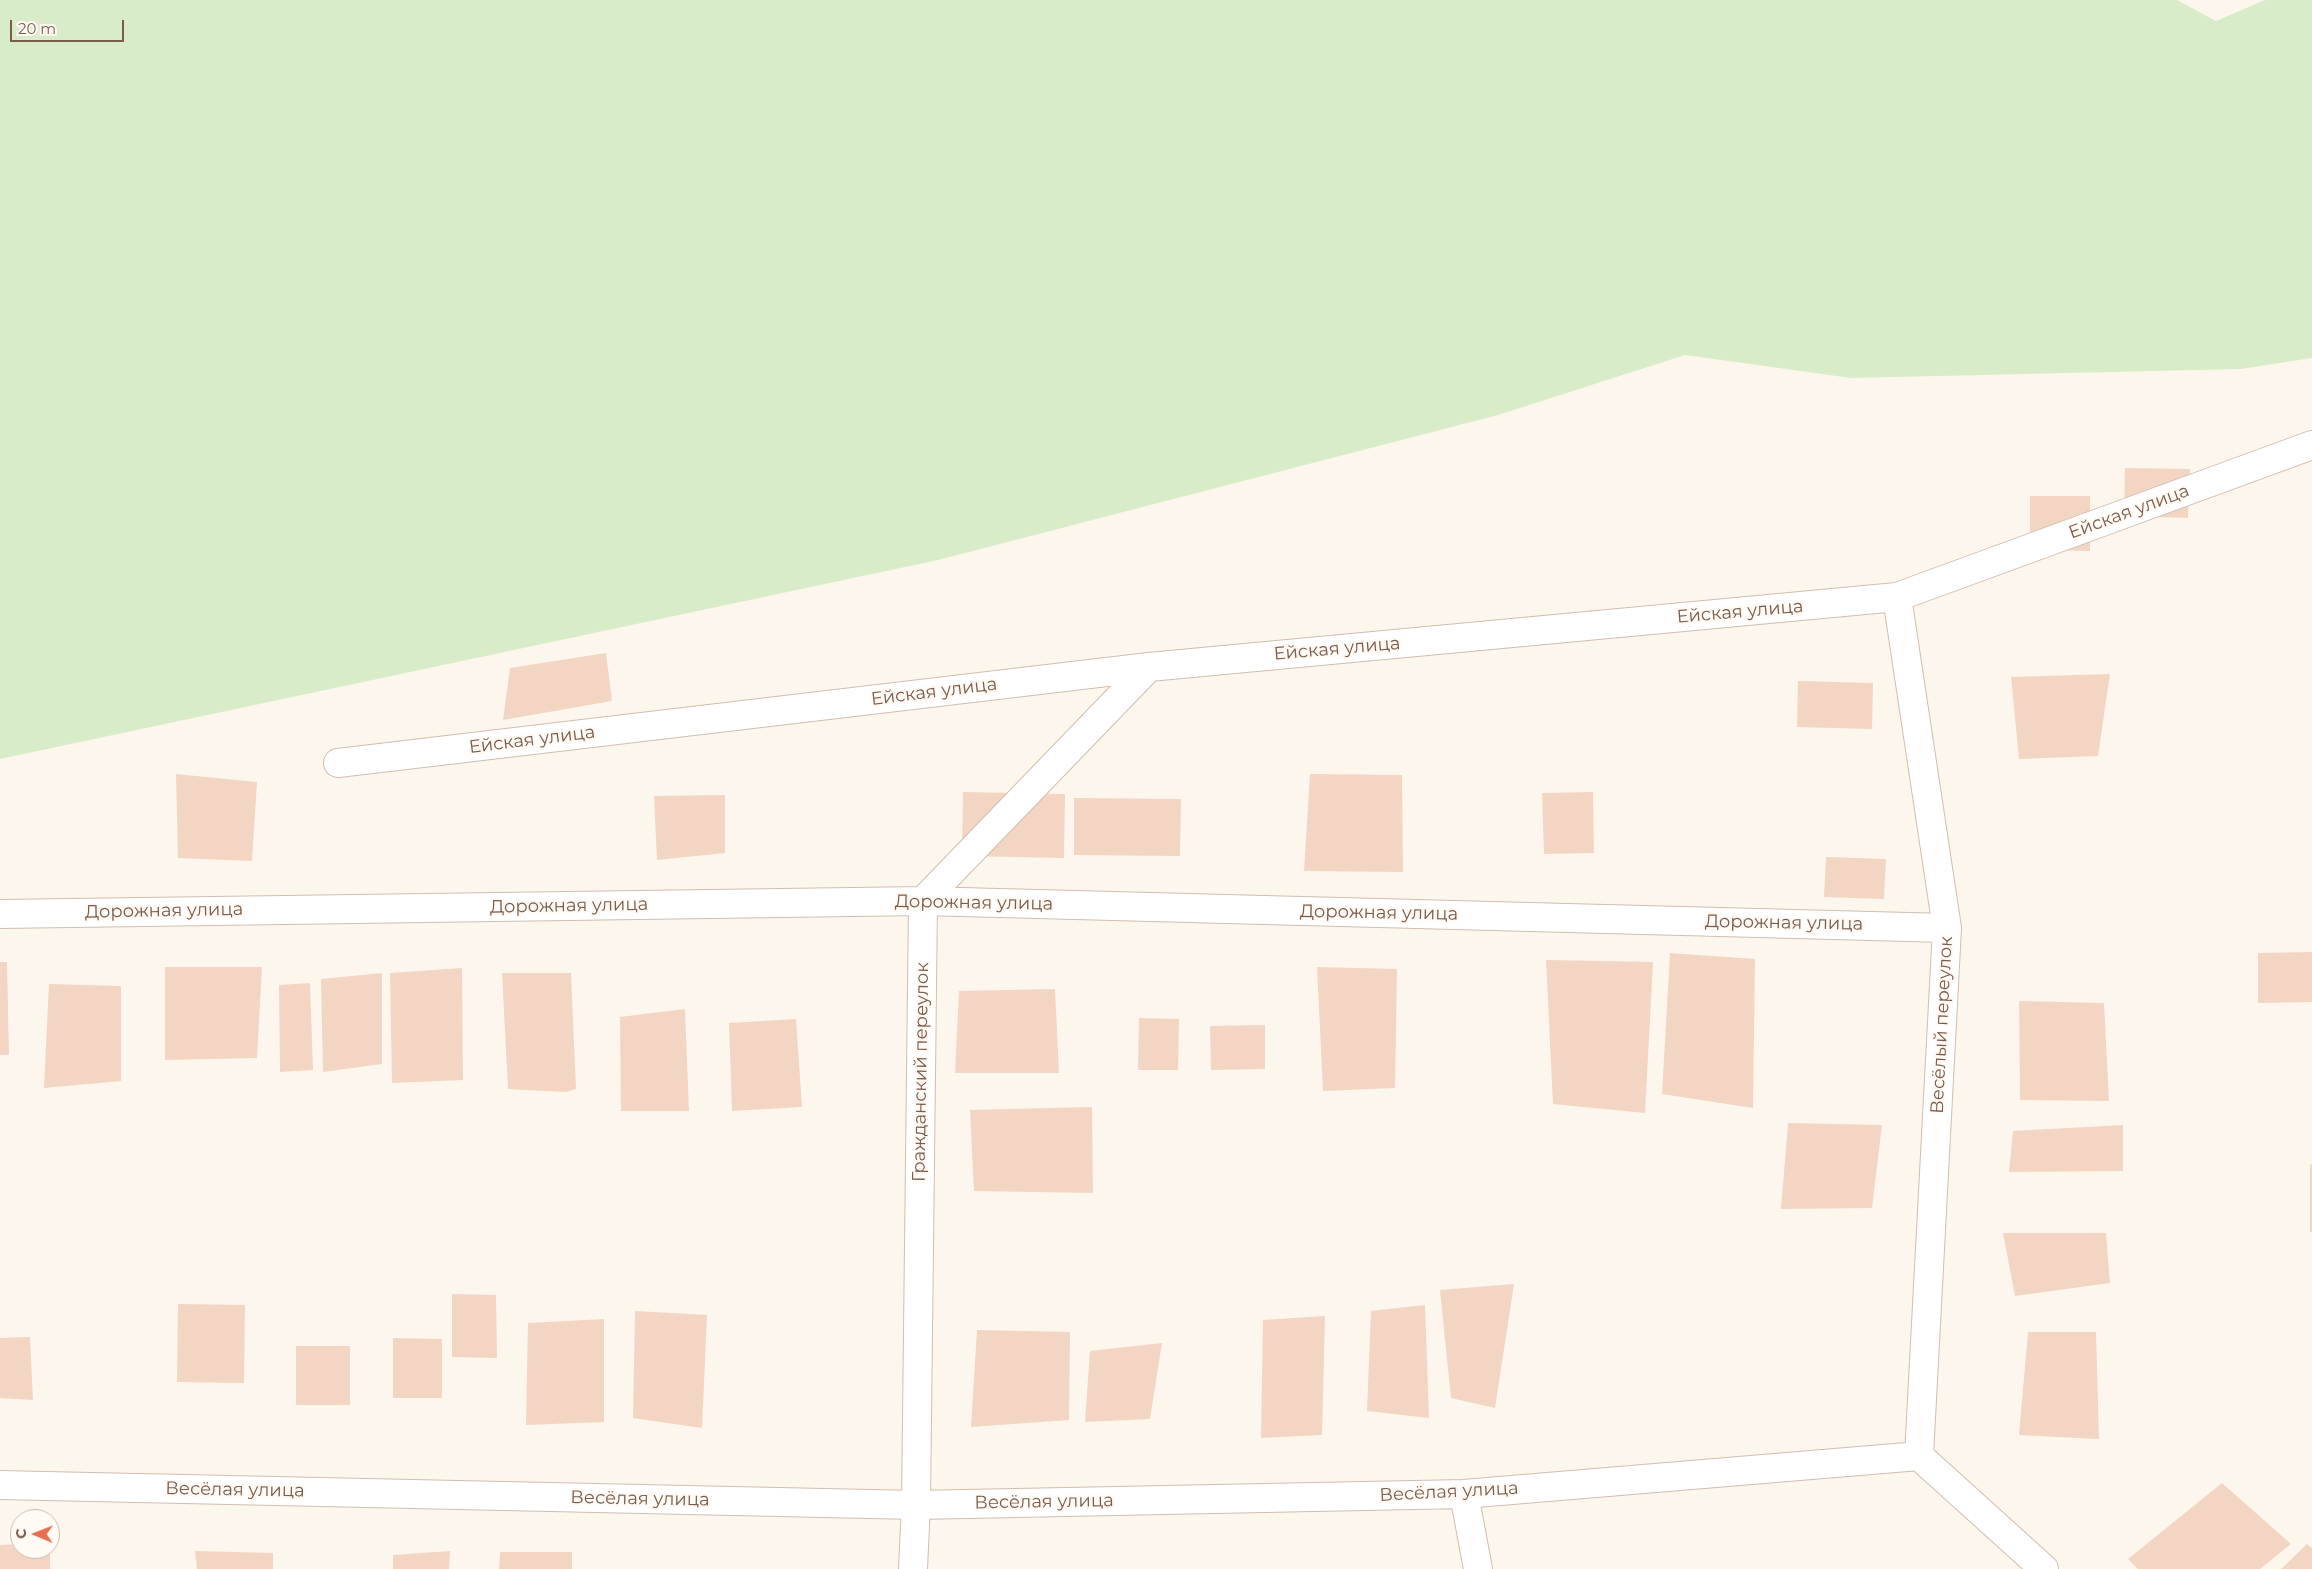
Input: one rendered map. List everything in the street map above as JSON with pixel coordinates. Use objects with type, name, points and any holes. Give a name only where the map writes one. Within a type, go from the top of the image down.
[{"type":"street","name":"Ейская улица","points":[[338,763],[1149,667],[1897,597],[2312,445]]},
{"type":"street","name":"Весёлый переулок","points":[[1897,597],[1947,928],[1919,1456]]},
{"type":"street","points":[[923,901],[1149,667]]},
{"type":"street","name":"Дорожная улица","points":[[0,914],[923,901],[1947,928]]},
{"type":"street","name":"Гражданский переулок","points":[[912,1569],[916,1505],[923,901]]},
{"type":"street","points":[[1919,1456],[2044,1569]]},
{"type":"street","name":"Весёлая улица","points":[[0,1485],[916,1505],[1464,1494],[1919,1456]]},
{"type":"street","points":[[1464,1494],[1478,1569]]},
{"type":"green space","points":[[0,0],[2177,0],[2216,21],[2265,0],[2312,0],[2312,358],[2241,369],[1851,378],[1685,355],[1498,415],[938,560],[0,759]]},
{"type":"building","points":[[2125,468],[2190,469],[2188,518],[2124,516]]},
{"type":"building","points":[[2030,496],[2090,496],[2090,551],[2030,550]]},
{"type":"building","points":[[606,653],[612,701],[503,720],[510,668]]},
{"type":"building","points":[[2110,674],[2098,756],[2019,759],[2011,677]]},
{"type":"building","points":[[1798,681],[1873,683],[1872,729],[1797,727]]},
{"type":"building","points":[[176,774],[257,782],[252,861],[178,858]]},
{"type":"building","points":[[1310,774],[1402,775],[1403,872],[1304,871]]},
{"type":"building","points":[[963,792],[1065,794],[1064,858],[962,856]]},
{"type":"building","points":[[1593,792],[1594,853],[1544,854],[1542,793]]},
{"type":"building","points":[[725,795],[725,853],[657,860],[654,796]]},
{"type":"building","points":[[1074,798],[1181,799],[1180,856],[1074,855]]},
{"type":"building","points":[[1826,857],[1886,859],[1884,899],[1824,897]]},
{"type":"building","points":[[2312,952],[2312,1002],[2258,1003],[2258,953]]},
{"type":"building","points":[[1670,953],[1755,959],[1753,1108],[1662,1094]]},
{"type":"building","points":[[1546,960],[1653,962],[1645,1113],[1553,1104]]},
{"type":"building","points":[[0,962],[7,962],[9,1055],[0,1055]]},
{"type":"building","points":[[165,967],[262,967],[257,1058],[165,1060]]},
{"type":"building","points":[[1317,967],[1397,969],[1395,1088],[1323,1091]]},
{"type":"building","points":[[462,968],[463,1080],[392,1083],[390,973]]},
{"type":"building","points":[[382,973],[382,1064],[323,1072],[321,979]]},
{"type":"building","points":[[502,973],[571,973],[576,1089],[566,1092],[508,1089]]},
{"type":"building","points":[[310,983],[313,1070],[280,1072],[279,985]]},
{"type":"building","points":[[49,984],[121,986],[121,1081],[44,1088]]},
{"type":"building","points":[[1055,989],[1059,1073],[955,1073],[959,991]]},
{"type":"building","points":[[2019,1001],[2104,1003],[2109,1101],[2020,1100]]},
{"type":"building","points":[[685,1009],[689,1111],[621,1111],[620,1017]]},
{"type":"building","points":[[1139,1018],[1179,1019],[1178,1070],[1138,1070]]},
{"type":"building","points":[[796,1019],[802,1107],[732,1111],[729,1023]]},
{"type":"building","points":[[1265,1025],[1265,1069],[1211,1070],[1210,1026]]},
{"type":"building","points":[[1092,1107],[1093,1193],[974,1191],[970,1110]]},
{"type":"building","points":[[1788,1123],[1882,1125],[1872,1208],[1781,1209]]},
{"type":"building","points":[[2123,1125],[2123,1171],[2009,1172],[2013,1131]]},
{"type":"building","points":[[2312,1164],[2312,1232],[2310,1232],[2310,1165]]},
{"type":"building","points":[[2003,1233],[2106,1233],[2110,1283],[2015,1296]]},
{"type":"building","points":[[1514,1284],[1495,1408],[1451,1398],[1440,1290]]},
{"type":"building","points":[[452,1294],[496,1295],[497,1358],[452,1357]]},
{"type":"building","points":[[178,1304],[245,1305],[244,1383],[177,1382]]},
{"type":"building","points":[[1425,1305],[1429,1418],[1367,1411],[1371,1311]]},
{"type":"building","points":[[635,1311],[707,1315],[702,1428],[633,1418]]},
{"type":"building","points":[[1325,1316],[1322,1435],[1261,1438],[1263,1320]]},
{"type":"building","points":[[604,1319],[604,1422],[526,1425],[528,1323]]},
{"type":"building","points":[[977,1330],[1070,1332],[1069,1420],[971,1427]]},
{"type":"building","points":[[2028,1332],[2096,1332],[2099,1439],[2019,1435]]},
{"type":"building","points":[[30,1337],[33,1400],[0,1398],[0,1338]]},
{"type":"building","points":[[393,1338],[442,1339],[442,1398],[393,1398]]},
{"type":"building","points":[[1162,1343],[1150,1419],[1085,1422],[1090,1351]]},
{"type":"building","points":[[296,1346],[350,1346],[350,1405],[296,1405]]},
{"type":"building","points":[[2222,1483],[2291,1544],[2260,1569],[2138,1569],[2128,1559]]},
{"type":"building","points":[[10,1544],[10,1559],[50,1559],[50,1569],[0,1569],[0,1545]]},
{"type":"building","points":[[2307,1544],[2312,1548],[2312,1569],[2281,1569]]},
{"type":"building","points":[[195,1551],[273,1553],[273,1569],[197,1569]]},
{"type":"building","points":[[450,1551],[449,1569],[393,1569],[393,1555]]},
{"type":"building","points":[[500,1552],[572,1552],[572,1569],[499,1569]]}]
